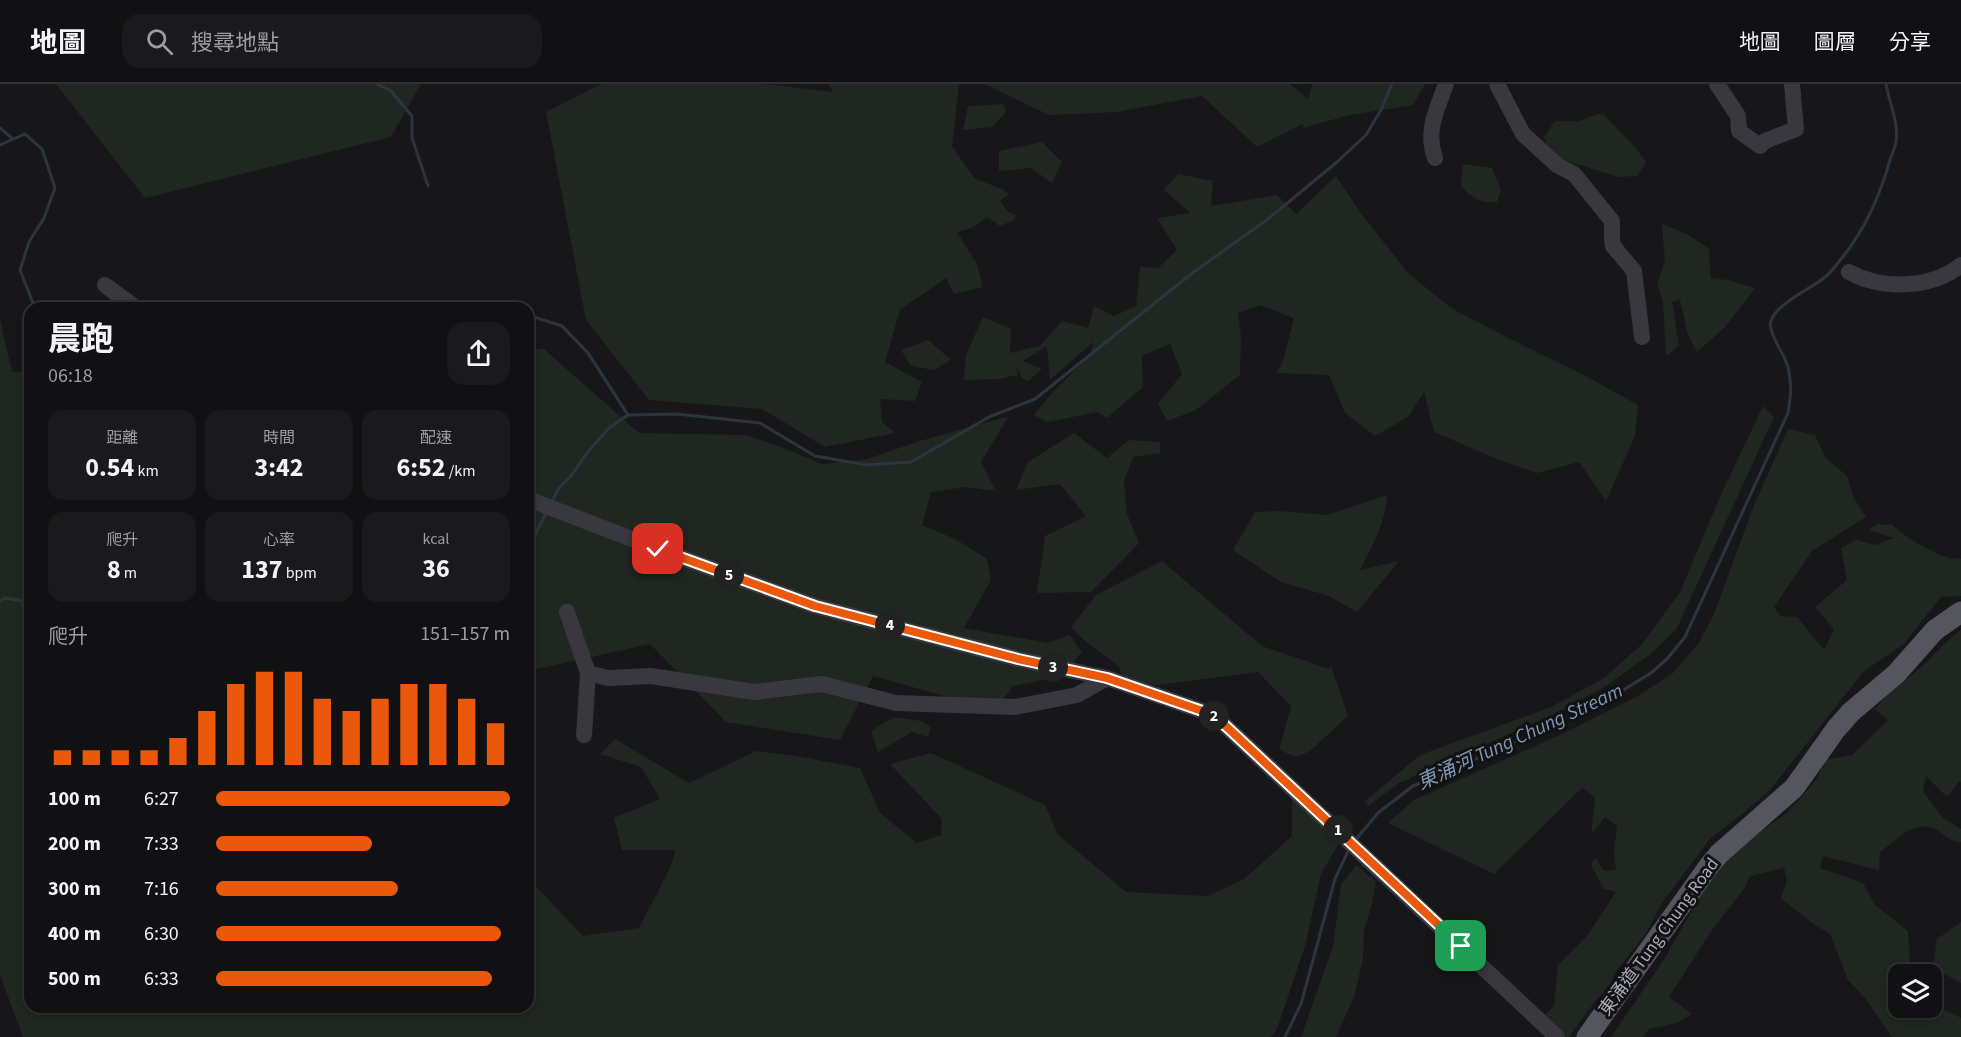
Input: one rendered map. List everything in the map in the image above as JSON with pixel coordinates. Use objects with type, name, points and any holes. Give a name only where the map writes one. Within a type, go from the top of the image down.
[{"type":"main road","name":"東涌道 Tung Chung Road","points":[[1587,1037],[1709,866],[1794,789],[1836,729],[1851,712],[1896,674],[1935,630],[1961,612]]},
{"type":"street","points":[[1435,158],[1430,146],[1430,136],[1432,123],[1446,84]]},
{"type":"street","points":[[1497,84],[1523,134],[1557,165],[1574,174],[1612,221],[1613,246],[1634,271],[1642,337]]},
{"type":"street","points":[[1717,84],[1738,116],[1739,131],[1760,146],[1765,141],[1796,129],[1792,84]]},
{"type":"street","points":[[1849,272],[1882,285],[1906,284],[1928,281],[1952,273],[1961,266]]},
{"type":"street","points":[[105,285],[128,302]]},
{"type":"street","points":[[534,501],[815,606],[1018,659],[1107,678],[1214,715],[1557,1037]]},
{"type":"street","points":[[567,612],[588,673],[584,735]]},
{"type":"street","points":[[588,673],[608,678],[651,676],[754,692],[822,684],[896,703],[1015,707],[1077,695],[1107,678]]},
{"type":"shaded area","points":[[56,84],[421,84],[391,137],[145,198]]},
{"type":"shaded area","points":[[601,84],[766,84],[833,92],[829,84],[959,84],[952,146],[974,178],[1009,194],[1000,201],[1009,213],[1017,215],[1014,220],[1000,226],[987,217],[972,228],[957,232],[977,264],[983,287],[954,294],[946,278],[900,310],[885,362],[922,382],[915,401],[880,399],[882,422],[895,433],[825,447],[762,409],[649,400],[586,320],[546,112]]},
{"type":"shaded area","points":[[984,84],[1290,84],[1308,99],[1312,84],[1425,84],[1413,105],[1350,115],[1303,128],[1303,124],[1257,147],[1202,96],[1116,112],[1049,115]]},
{"type":"shaded area","points":[[1003,104],[1006,112],[992,127],[963,130],[968,106]]},
{"type":"shaded area","points":[[1603,114],[1646,162],[1637,176],[1618,177],[1567,161],[1549,151],[1544,137],[1555,121],[1579,121]]},
{"type":"shaded area","points":[[1042,142],[1062,162],[1052,183],[1031,168],[999,171],[999,151]]},
{"type":"shaded area","points":[[1463,164],[1492,168],[1501,190],[1497,202],[1477,199],[1461,187]]},
{"type":"shaded area","points":[[1178,174],[1213,181],[1211,206],[1277,195],[1296,214],[1336,176],[1360,212],[1408,273],[1451,308],[1638,405],[1635,436],[1606,501],[1579,462],[1537,473],[1434,432],[1424,392],[1408,417],[1375,436],[1345,413],[1329,375],[1277,373],[1283,361],[1294,318],[1260,305],[1238,313],[1241,336],[1240,375],[1196,410],[1167,421],[1158,404],[1182,374],[1170,344],[1142,356],[1143,387],[1107,418],[1098,412],[1047,422],[1034,415],[1051,394],[1091,354],[1093,342],[1050,380],[1047,346],[1023,361],[1042,369],[1028,381],[1022,378],[1016,366],[1018,375],[998,379],[964,380],[966,355],[983,317],[1011,329],[1010,353],[1040,346],[1062,321],[1088,328],[1094,306],[1114,316],[1136,306],[1140,267],[1158,268],[1177,250],[1157,218],[1190,213],[1164,190]]},
{"type":"shaded area","points":[[1662,224],[1687,234],[1709,249],[1711,278],[1728,280],[1755,288],[1725,327],[1697,352],[1688,335],[1680,300],[1672,302],[1679,346],[1666,356],[1663,302],[1657,284],[1665,261]]},
{"type":"shaded area","points":[[0,319],[12,372],[24,372],[24,1013],[534,1013],[534,884],[583,936],[639,928],[671,866],[675,850],[622,850],[614,818],[660,799],[641,767],[600,754],[615,739],[689,783],[756,751],[860,768],[880,813],[917,843],[941,835],[942,819],[890,764],[931,753],[1045,805],[1058,835],[1126,892],[1208,896],[1244,879],[1292,836],[1292,796],[1340,841],[1321,874],[1305,946],[1277,1029],[1271,1037],[23,1037],[0,975]]},
{"type":"shaded area","points":[[928,340],[951,360],[934,370],[911,366],[901,350]]},
{"type":"shaded area","points":[[534,349],[544,349],[639,433],[746,435],[822,464],[867,459],[920,441],[1009,416],[981,462],[996,491],[966,487],[931,492],[922,525],[955,539],[987,559],[991,580],[964,628],[1048,643],[1069,635],[1082,652],[1061,676],[1013,686],[1003,700],[962,701],[873,676],[840,740],[726,722],[650,644],[534,670]]},
{"type":"shaded area","points":[[1763,406],[1774,417],[1677,628],[1652,653],[1606,686],[1555,714],[1399,783],[1368,806],[1364,802],[1420,755],[1551,707],[1604,678],[1642,644],[1680,592],[1720,497]]},
{"type":"shaded area","points":[[1788,429],[1815,435],[1825,457],[1847,476],[1854,498],[1866,517],[1812,551],[1774,607],[1780,616],[1797,617],[1824,650],[1834,629],[1815,607],[1847,580],[1841,548],[1856,540],[1875,545],[1894,538],[1868,530],[1879,523],[1892,524],[1910,538],[1940,555],[1961,559],[1961,596],[1941,597],[1903,645],[1864,671],[1770,790],[1710,839],[1660,906],[1645,935],[1617,970],[1610,984],[1569,1037],[1566,1037],[1544,1016],[1554,1006],[1558,965],[1587,936],[1616,892],[1604,889],[1591,865],[1595,857],[1604,871],[1616,870],[1614,853],[1617,826],[1605,817],[1591,835],[1595,797],[1582,788],[1494,874],[1388,823],[1414,800],[1562,734],[1638,696],[1673,673],[1698,644],[1714,614],[1754,505]]},
{"type":"shaded area","points":[[1074,433],[1107,458],[1129,440],[1160,442],[1160,453],[1133,457],[1124,481],[1127,514],[1139,543],[1091,592],[1037,593],[1045,536],[1086,516],[1060,484],[1016,490],[1028,462]]},
{"type":"shaded area","points":[[1387,495],[1381,524],[1360,570],[1399,561],[1357,612],[1329,596],[1281,582],[1233,550],[1255,512],[1280,511],[1327,515]]},
{"type":"shaded area","points":[[1162,561],[1262,646],[1329,669],[1331,666],[1348,716],[1310,751],[1296,757],[1279,750],[1291,706],[1258,672],[1127,689],[1119,666],[1087,643],[1071,627],[1096,595]]},
{"type":"shaded area","points":[[1961,630],[1961,782],[1959,781],[1950,794],[1945,795],[1926,776],[1923,791],[1942,817],[1961,829],[1961,842],[1950,839],[1933,828],[1917,827],[1909,830],[1880,852],[1879,870],[1823,856],[1820,868],[1863,883],[1875,905],[1908,931],[1910,964],[1888,964],[1888,1018],[1942,1018],[1942,1008],[1961,1018],[1961,1037],[1892,1037],[1865,998],[1848,980],[1830,934],[1781,898],[1787,880],[1784,868],[1750,876],[1744,889],[1712,930],[1669,997],[1692,1014],[1677,1023],[1649,1029],[1643,1037],[1611,1037],[1665,958],[1715,869],[1745,843],[1788,812],[1818,778],[1824,760],[1852,755],[1888,720],[1875,709]]},
{"type":"shaded area","points":[[894,717],[921,721],[930,727],[928,737],[912,732],[878,752],[871,731]]},
{"type":"shaded area","points":[[1356,865],[1376,881],[1364,930],[1363,959],[1354,997],[1336,1037],[1301,1037],[1333,946],[1341,885]]},
{"type":"shaded area","points":[[1961,922],[1961,983],[1942,972],[1942,964],[1933,964],[1937,939]]},
{"type":"waterway","points":[[377,84],[391,91],[412,116],[412,138],[428,186]]},
{"type":"waterway","points":[[552,501],[559,488],[609,428],[628,415],[677,414],[760,423],[815,456],[867,465],[911,462],[989,417],[1035,399],[1195,271],[1268,219],[1366,135],[1381,110],[1392,84]]},
{"type":"waterway","name":"東涌河 Tung Chung Stream","points":[[1356,839],[1379,812],[1413,786],[1550,727],[1620,692],[1651,673],[1667,659],[1685,637],[1788,413],[1791,390],[1789,373],[1770,326],[1771,321],[1786,303],[1824,278],[1833,269],[1851,247],[1882,186],[1897,135],[1886,84]]},
{"type":"waterway","points":[[0,128],[13,139]]},
{"type":"waterway","points":[[0,145],[25,134],[42,149],[55,188],[44,218],[29,242],[20,270],[33,302]]},
{"type":"waterway","points":[[534,317],[562,326],[588,353],[628,415]]},
{"type":"waterway","points":[[534,537],[546,513]]},
{"type":"waterway","points":[[0,601],[5,598],[24,601]]},
{"type":"waterway","name":"東涌河 Tung Chung Stream","points":[[1285,1037],[1301,1004],[1335,879],[1349,849]]},
{"type":"route","points":[[658,549],[815,606],[1018,659],[1107,678],[1214,715],[1461,946]]}]
